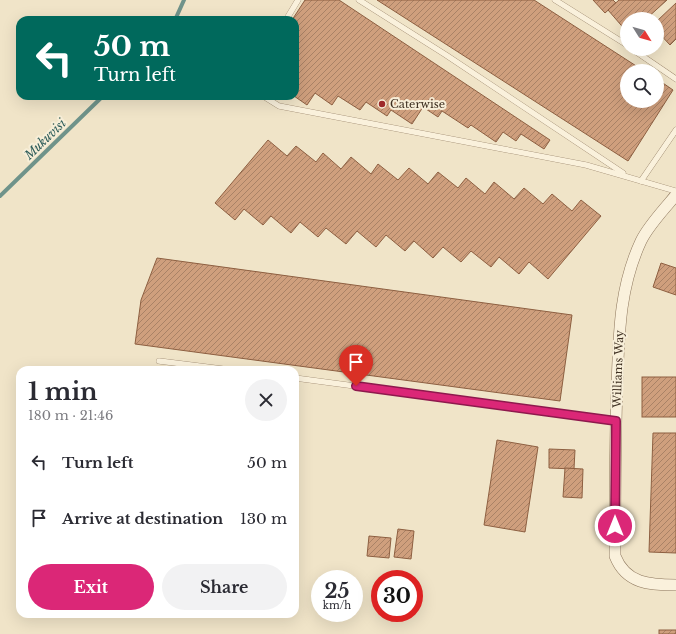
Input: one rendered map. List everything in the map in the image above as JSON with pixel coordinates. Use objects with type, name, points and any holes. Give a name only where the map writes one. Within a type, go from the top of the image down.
[{"type":"street","name":"Williams Way","points":[[676,195],[642,238],[626,281],[620,320],[616,421],[615,556],[619,566],[627,575],[637,580],[652,585],[676,585]]},
{"type":"lane","points":[[288,16],[298,0]]},
{"type":"lane","points":[[359,0],[446,55],[628,177]]},
{"type":"lane","points":[[555,0],[620,42]]},
{"type":"lane","points":[[642,56],[676,79]]},
{"type":"lane","points":[[269,100],[279,106],[586,165],[676,191]]},
{"type":"lane","points":[[641,181],[676,130]]},
{"type":"lane","points":[[159,361],[199,366]]},
{"type":"lane","points":[[299,379],[616,421]]},
{"type":"building","points":[[305,0],[339,0],[550,140],[544,149],[521,134],[516,141],[503,132],[496,142],[471,125],[468,128],[442,111],[438,117],[423,107],[412,124],[391,110],[387,116],[366,102],[360,110],[338,96],[332,105],[315,93],[307,105],[299,99],[299,16],[295,16]]},
{"type":"building","points":[[377,0],[534,0],[633,64],[620,64],[620,108],[662,108],[628,161]]},
{"type":"building","points":[[593,0],[613,0],[616,3],[605,13]]},
{"type":"building","points":[[619,0],[667,0],[654,12],[620,12],[620,24],[608,10]]},
{"type":"building","points":[[676,3],[676,39],[670,45],[664,39],[664,14]]},
{"type":"building","points":[[664,84],[673,90],[664,104]]},
{"type":"building","points":[[268,140],[287,156],[296,146],[316,162],[323,153],[341,169],[351,157],[371,174],[378,164],[398,180],[409,168],[428,184],[438,172],[458,188],[466,178],[485,194],[494,182],[514,199],[524,188],[543,204],[552,194],[572,211],[581,200],[601,216],[548,279],[529,262],[519,274],[499,257],[491,267],[471,251],[461,262],[443,247],[433,258],[414,241],[405,251],[386,235],[376,247],[357,231],[346,244],[326,228],[318,237],[300,222],[291,233],[271,216],[263,225],[244,209],[235,220],[215,203]]},
{"type":"building","points":[[157,258],[572,315],[560,401],[135,344],[141,300]]},
{"type":"building","points":[[661,263],[676,268],[676,295],[653,287]]},
{"type":"building","points":[[642,377],[676,377],[676,417],[642,417]]},
{"type":"building","points":[[653,433],[676,433],[676,553],[649,552]]},
{"type":"building","points":[[497,440],[538,447],[525,532],[484,525]]},
{"type":"building","points":[[549,449],[575,450],[574,469],[549,468]]},
{"type":"building","points":[[565,468],[583,469],[582,498],[563,497]]},
{"type":"building","points":[[398,529],[414,531],[411,559],[394,557]]},
{"type":"building","points":[[369,536],[391,538],[389,558],[367,556]]},
{"type":"building","points":[[659,630],[676,630],[676,634],[659,634]]},
{"type":"waterway","name":"Mukuvisi","points":[[177,16],[184,0]]},
{"type":"waterway","name":"Mukuvisi","points":[[0,196],[99,100]]},
{"type":"place","name":"Caterwise","points":[[382,104]]},
{"type":"route","points":[[356,386],[616,421],[615,526]]}]
